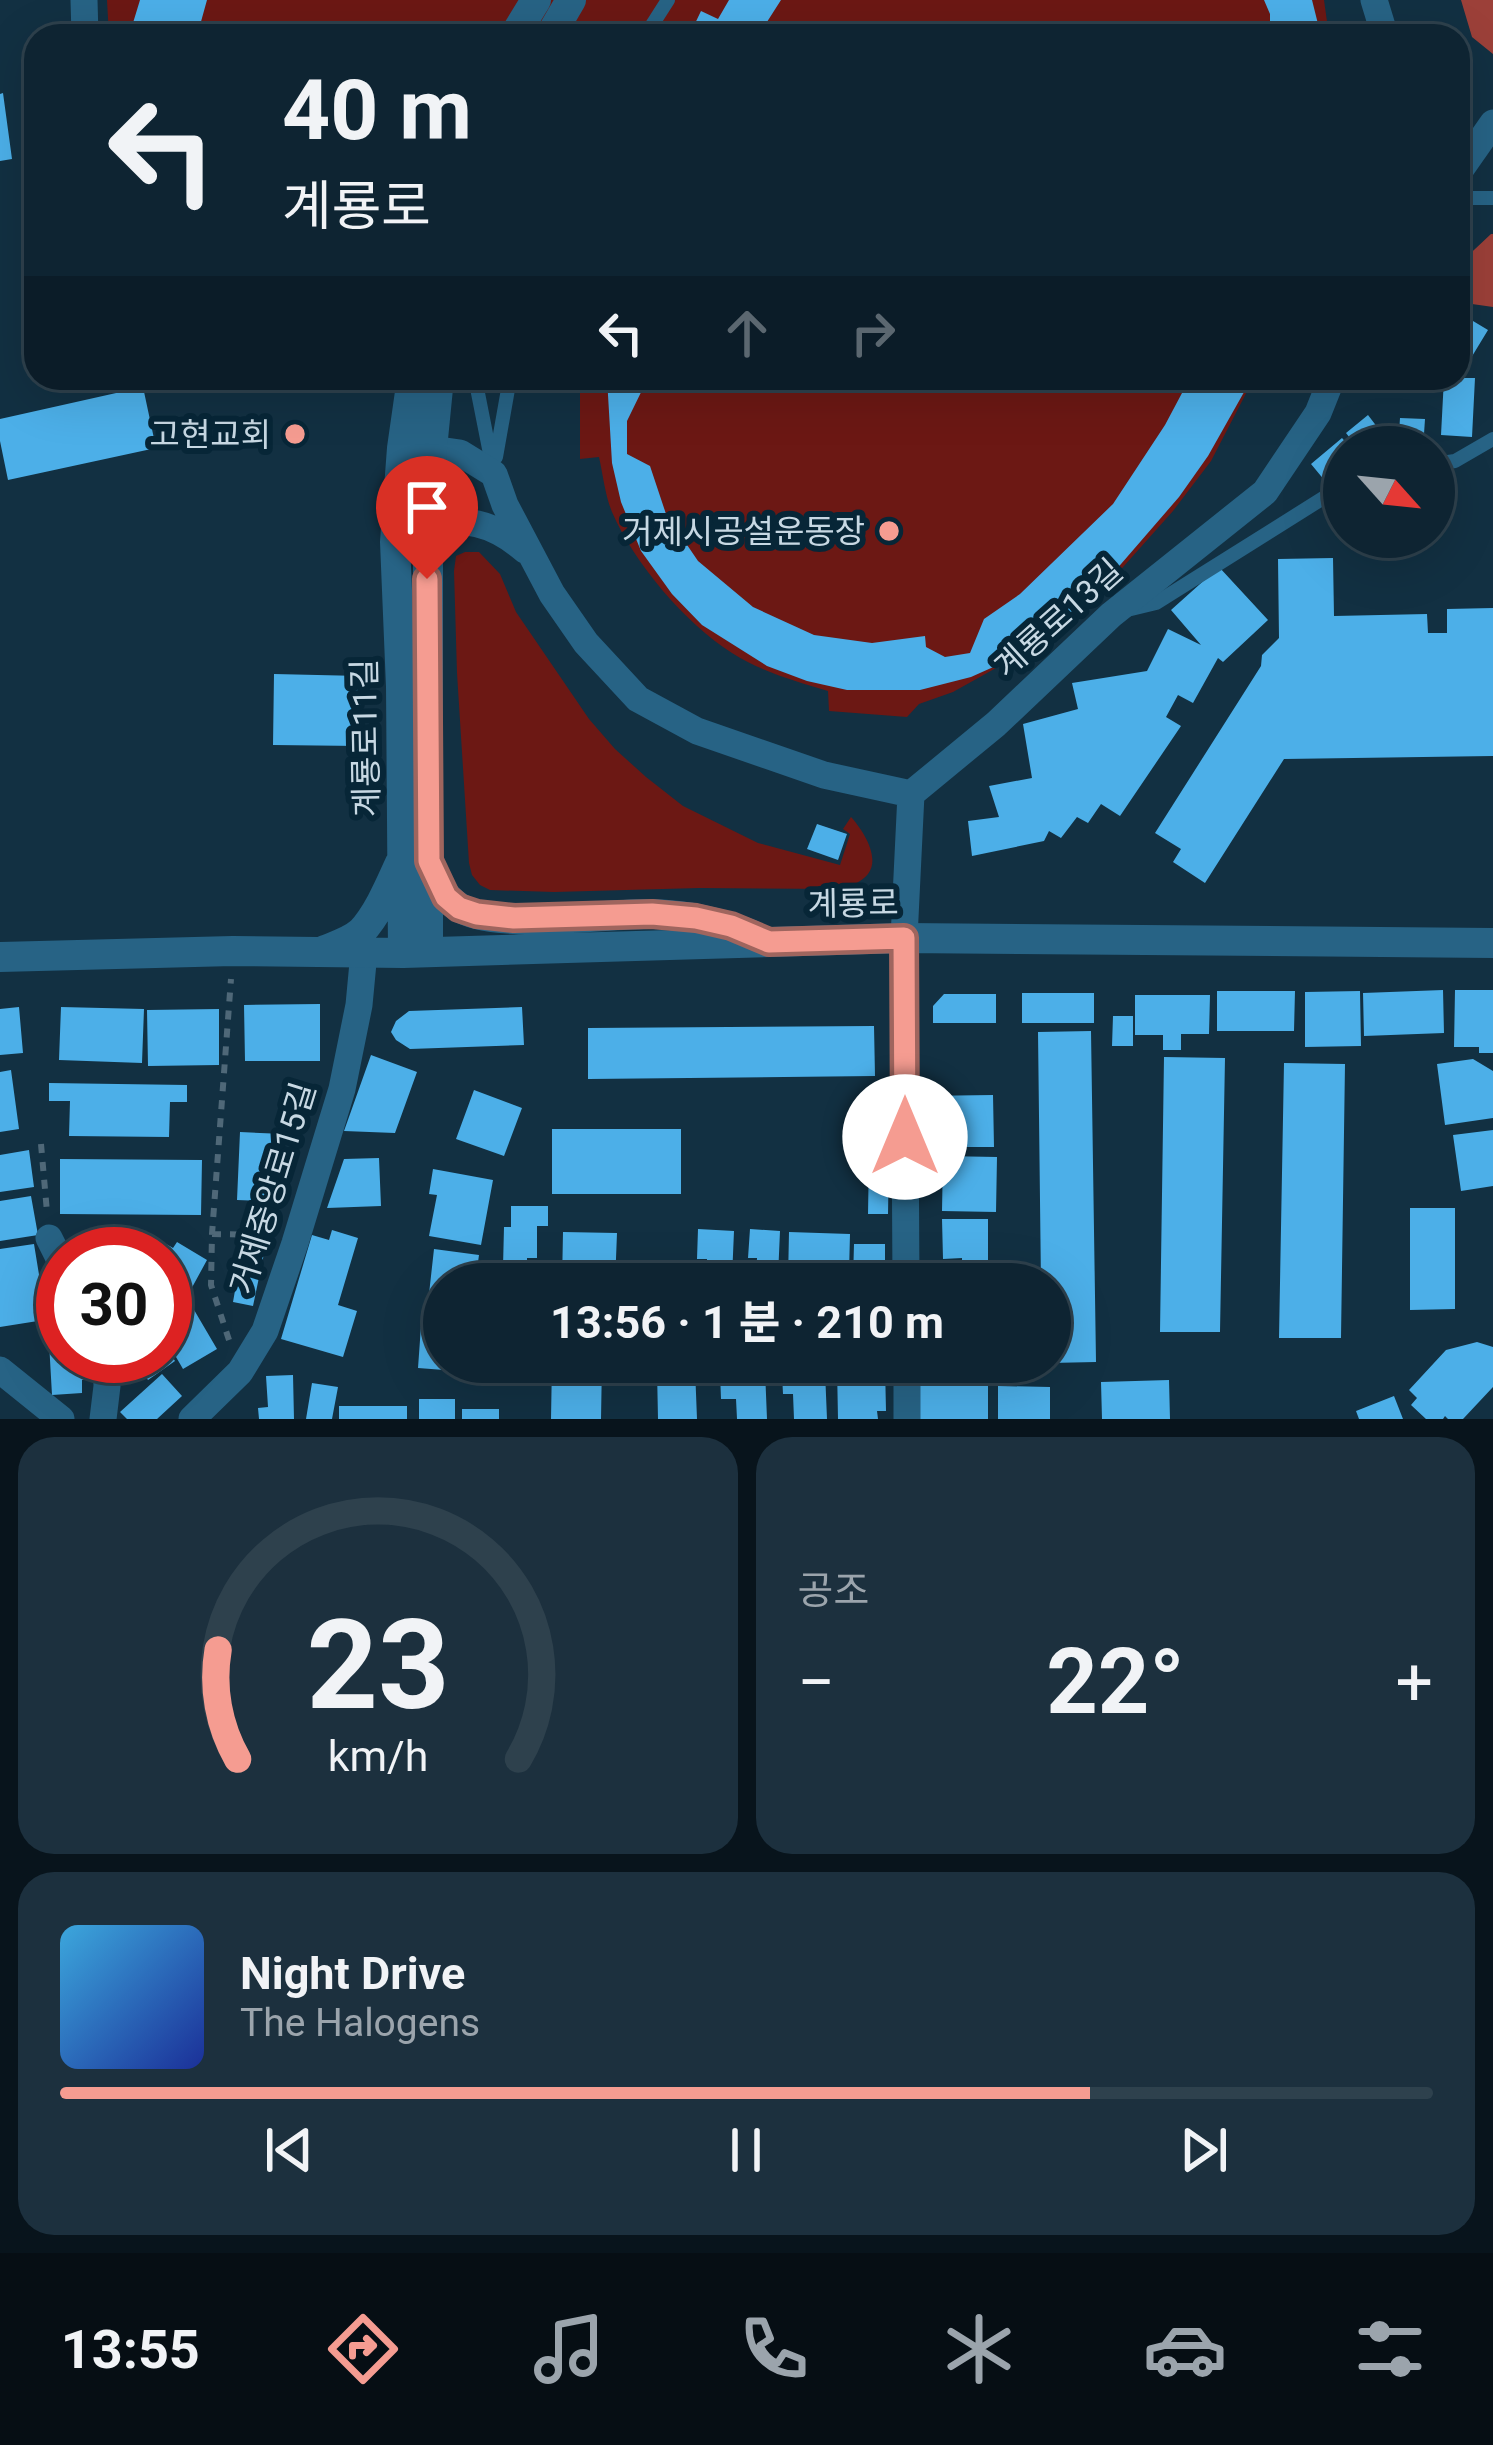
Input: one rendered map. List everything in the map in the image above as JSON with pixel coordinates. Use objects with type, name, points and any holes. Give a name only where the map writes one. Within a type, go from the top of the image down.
[{"type":"street","points":[[1470,156],[1493,123]]},
{"type":"street","name":"계룡로11길","points":[[410,390],[395,542],[416,859]]},
{"type":"street","name":"계룡로11길","points":[[416,952],[427,536],[438,390]]},
{"type":"street","name":"계룡로13길","points":[[911,794],[996,724],[1111,615],[1264,492],[1318,413],[1327,390]]},
{"type":"street","points":[[432,448],[460,453],[494,474],[552,594],[586,643],[638,699],[697,731],[824,775],[911,794],[904,938],[906,1263]]},
{"type":"street","points":[[427,536],[438,526],[468,521],[504,532],[531,556]]},
{"type":"street","points":[[318,952],[361,932],[386,892],[416,859],[446,897],[477,914],[696,918],[769,942]]},
{"type":"street","name":"계룡로","points":[[0,957],[416,952],[904,938],[1493,943]]},
{"type":"street","name":"거제중앙로15길","points":[[192,1419],[240,1372],[265,1331],[342,1089],[359,1006],[364,952]]},
{"type":"street","points":[[0,1370],[61,1419]]},
{"type":"street","points":[[103,1419],[107,1383]]},
{"type":"street","points":[[907,1383],[907,1419]]},
{"type":"lane","points":[[477,390],[494,474]]},
{"type":"lane","points":[[494,474],[508,390]]},
{"type":"lane","points":[[1455,461],[1493,439]]},
{"type":"lane","points":[[1111,615],[1156,603],[1323,498]]},
{"type":"path","points":[[233,952],[211,1285],[240,1372]]},
{"type":"path","points":[[41,1144],[48,1227]]},
{"type":"path","points":[[212,1234],[262,1233],[296,1243]]},
{"type":"shaded area","points":[[107,0],[1324,0],[1327,24],[108,24]]},
{"type":"shaded area","points":[[1461,0],[1493,0],[1493,54],[1472,37]]},
{"type":"shaded area","points":[[1493,234],[1493,307],[1470,304],[1470,254]]},
{"type":"shaded area","name":"거제시공설운동장","points":[[580,390],[1248,390],[1211,461],[1091,603],[1055,635],[953,692],[919,704],[907,717],[829,711],[828,691],[743,660],[714,640],[647,571],[610,505],[599,457],[580,459]]},
{"type":"shaded area","points":[[479,552],[500,574],[516,612],[589,719],[646,777],[683,806],[758,843],[840,865],[850,834],[843,829],[851,817],[871,852],[868,874],[841,889],[554,892],[490,890],[480,885],[469,863],[457,673],[454,571],[456,556]]},
{"type":"building","points":[[140,0],[207,0],[200,24],[133,24]]},
{"type":"building","points":[[729,0],[781,0],[766,24],[695,24],[701,11],[718,19]]},
{"type":"building","points":[[1264,0],[1312,0],[1318,24],[1270,24]]},
{"type":"building","points":[[0,94],[12,159],[0,161]]},
{"type":"building","points":[[1470,319],[1488,330],[1470,357]]},
{"type":"building","points":[[1470,378],[1475,378],[1472,437],[1455,436],[1455,426],[1441,426],[1443,390],[1470,390]]},
{"type":"building","points":[[144,390],[156,448],[8,480],[0,419]]},
{"type":"building","points":[[608,390],[642,390],[627,421],[627,454],[650,466],[666,514],[698,561],[753,607],[814,635],[872,643],[925,636],[926,647],[945,657],[970,653],[984,619],[1020,594],[1113,504],[1184,390],[1245,390],[1179,497],[1089,601],[1020,655],[971,677],[920,690],[847,690],[807,681],[767,666],[702,625],[641,551],[621,502],[612,463]]},
{"type":"building","points":[[1368,415],[1376,426],[1355,426]]},
{"type":"building","points":[[1400,418],[1425,419],[1425,426],[1399,426]]},
{"type":"building","points":[[1323,454],[1323,479],[1311,464]]},
{"type":"building","points":[[1333,558],[1334,616],[1427,614],[1428,633],[1447,633],[1447,609],[1493,608],[1493,756],[1284,759],[1205,883],[1173,862],[1181,849],[1155,833],[1261,666],[1262,655],[1279,638],[1278,559]]},
{"type":"building","points":[[1219,567],[1268,620],[1223,662],[1218,658],[1193,703],[1178,695],[1166,717],[1181,726],[1120,816],[1101,804],[1088,823],[1077,817],[1061,838],[1049,831],[1044,841],[972,856],[968,821],[999,817],[989,786],[1032,778],[1023,724],[1078,709],[1072,683],[1147,671],[1168,629],[1201,645],[1171,610]]},
{"type":"building","points":[[274,674],[361,676],[360,746],[273,745]]},
{"type":"building","points":[[817,824],[847,834],[838,860],[807,849]]},
{"type":"building","points":[[1443,990],[1444,1033],[1364,1036],[1363,993]]},
{"type":"building","points":[[1455,990],[1493,990],[1493,1053],[1479,1053],[1479,1047],[1454,1047]]},
{"type":"building","points":[[1217,991],[1295,991],[1294,1031],[1217,1031]]},
{"type":"building","points":[[1360,991],[1361,1046],[1305,1047],[1305,992]]},
{"type":"building","points":[[1022,993],[1094,993],[1094,1023],[1022,1023]]},
{"type":"building","points":[[944,994],[996,994],[996,1023],[933,1023],[933,1006]]},
{"type":"building","points":[[1135,995],[1210,995],[1209,1034],[1181,1034],[1181,1050],[1163,1050],[1163,1035],[1135,1035]]},
{"type":"building","points":[[320,1004],[320,1061],[245,1061],[244,1005]]},
{"type":"building","points":[[19,1007],[23,1053],[0,1055],[0,1009]]},
{"type":"building","points":[[61,1007],[144,1009],[142,1063],[59,1060]]},
{"type":"building","points":[[522,1007],[524,1045],[410,1049],[391,1032],[409,1011]]},
{"type":"building","points":[[219,1009],[219,1065],[148,1066],[147,1010]]},
{"type":"building","points":[[1113,1016],[1133,1016],[1133,1046],[1112,1046]]},
{"type":"building","points":[[874,1026],[875,1076],[588,1079],[588,1028]]},
{"type":"building","points":[[1091,1031],[1096,1362],[1071,1363],[1071,1263],[1041,1263],[1038,1032]]},
{"type":"building","points":[[371,1055],[417,1072],[395,1133],[344,1131]]},
{"type":"building","points":[[1164,1057],[1225,1058],[1220,1332],[1160,1332]]},
{"type":"building","points":[[1473,1059],[1493,1071],[1493,1118],[1445,1125],[1437,1064]]},
{"type":"building","points":[[1284,1063],[1345,1064],[1341,1338],[1279,1338]]},
{"type":"building","points":[[11,1070],[19,1129],[0,1132],[0,1072]]},
{"type":"building","points":[[49,1083],[187,1085],[187,1102],[170,1102],[169,1137],[69,1136],[70,1101],[49,1101]]},
{"type":"building","points":[[474,1090],[522,1108],[504,1156],[456,1139]]},
{"type":"building","points":[[993,1095],[994,1147],[921,1147],[920,1096]]},
{"type":"building","points":[[552,1129],[681,1129],[681,1194],[552,1194]]},
{"type":"building","points":[[1493,1130],[1493,1186],[1461,1191],[1453,1135]]},
{"type":"building","points":[[240,1132],[284,1134],[282,1202],[237,1200]]},
{"type":"building","points":[[29,1150],[34,1187],[0,1192],[0,1155]]},
{"type":"building","points":[[869,1155],[889,1155],[888,1214],[868,1214]]},
{"type":"building","points":[[943,1156],[997,1157],[996,1212],[942,1211]]},
{"type":"building","points":[[379,1158],[381,1206],[327,1208],[344,1159]]},
{"type":"building","points":[[60,1159],[202,1160],[201,1215],[60,1214]]},
{"type":"building","points":[[433,1169],[493,1180],[481,1245],[429,1236],[437,1195],[429,1194]]},
{"type":"building","points":[[31,1196],[36,1235],[0,1241],[0,1201]]},
{"type":"building","points":[[511,1206],[548,1206],[548,1226],[537,1226],[537,1258],[503,1263],[504,1227],[511,1227]]},
{"type":"building","points":[[1410,1208],[1455,1208],[1455,1309],[1410,1310]]},
{"type":"building","points":[[942,1219],[988,1219],[988,1263],[943,1259]]},
{"type":"building","points":[[698,1229],[734,1231],[733,1263],[697,1259]]},
{"type":"building","points":[[750,1229],[780,1231],[779,1263],[748,1258]]},
{"type":"building","points":[[332,1230],[358,1238],[338,1305],[357,1311],[343,1357],[281,1339],[312,1235],[329,1240]]},
{"type":"building","points":[[563,1232],[617,1233],[616,1263],[562,1263]]},
{"type":"building","points":[[789,1232],[850,1234],[849,1263],[788,1263]]},
{"type":"building","points":[[251,1241],[266,1244],[253,1306],[233,1302],[237,1279],[231,1275],[237,1244],[249,1246]]},
{"type":"building","points":[[34,1244],[36,1321],[0,1327],[0,1249]]},
{"type":"building","points":[[854,1244],[885,1244],[885,1263],[853,1263]]},
{"type":"building","points":[[434,1249],[479,1255],[478,1263],[432,1263]]},
{"type":"building","points":[[192,1251],[207,1260],[192,1288]]},
{"type":"building","points":[[192,1306],[217,1349],[192,1364]]},
{"type":"building","points":[[422,1312],[423,1368],[418,1368]]},
{"type":"building","points":[[1477,1342],[1493,1347],[1493,1387],[1463,1419],[1426,1419],[1411,1405],[1417,1398],[1409,1390],[1446,1350]]},
{"type":"building","points":[[293,1375],[294,1419],[259,1419],[258,1408],[268,1407],[266,1376]]},
{"type":"building","points":[[1169,1380],[1170,1419],[1102,1419],[1101,1382]]},
{"type":"building","points":[[51,1383],[82,1383],[82,1393],[52,1395]]},
{"type":"building","points":[[152,1383],[170,1383],[182,1396],[157,1419],[127,1419],[120,1412]]},
{"type":"building","points":[[312,1383],[338,1387],[332,1419],[306,1419]]},
{"type":"building","points":[[552,1383],[602,1383],[601,1419],[551,1419]]},
{"type":"building","points":[[657,1383],[696,1383],[697,1419],[658,1419]]},
{"type":"building","points":[[720,1383],[766,1383],[767,1419],[737,1419],[736,1399],[721,1399]]},
{"type":"building","points":[[782,1383],[826,1383],[827,1419],[794,1419],[793,1394],[783,1394]]},
{"type":"building","points":[[837,1383],[885,1383],[886,1411],[877,1411],[878,1419],[838,1419]]},
{"type":"building","points":[[988,1384],[988,1419],[920,1419],[920,1386]]},
{"type":"building","points":[[998,1386],[1050,1387],[1050,1419],[998,1419]]},
{"type":"building","points":[[1394,1396],[1403,1419],[1359,1419],[1356,1411]]},
{"type":"building","points":[[419,1399],[455,1399],[455,1419],[419,1419]]},
{"type":"building","points":[[339,1406],[407,1406],[407,1419],[339,1419]]},
{"type":"building","points":[[462,1409],[499,1409],[499,1419],[462,1419]]},
{"type":"place","name":"고현교회","points":[[295,434]]},
{"type":"place","name":"거제시공설운동장","points":[[889,531]]},
{"type":"route","points":[[427,579],[429,861],[446,897],[477,914],[514,918],[652,914],[696,918],[769,942],[904,938],[905,1137]]}]
